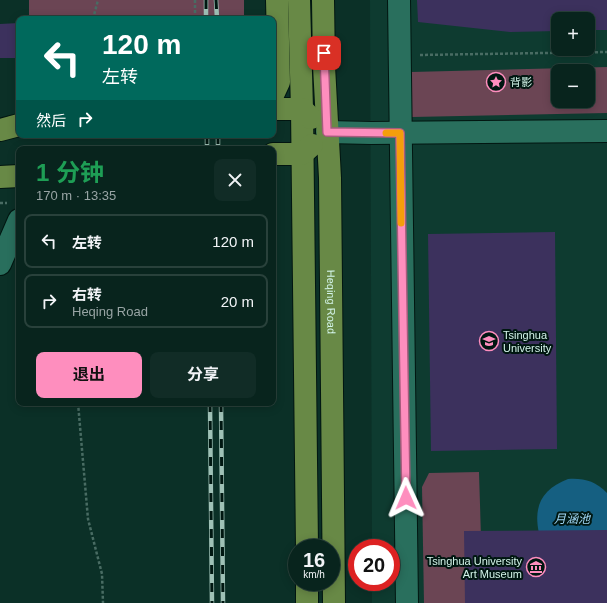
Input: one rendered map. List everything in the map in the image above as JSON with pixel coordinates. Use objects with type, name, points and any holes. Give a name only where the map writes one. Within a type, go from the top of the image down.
[{"type":"main road","points":[[276,88],[279,82],[277,0]]},
{"type":"main road","points":[[299,0],[302,109],[307,539]]},
{"type":"main road","name":"Heqing Road","points":[[323,0],[330,178],[334,603]]},
{"type":"main road","points":[[276,109],[302,109],[327,132],[302,154],[276,154]]},
{"type":"main road","points":[[0,130],[16,127]]},
{"type":"main road","points":[[0,177],[16,176]]},
{"type":"main road","points":[[307,591],[307,603]]},
{"type":"street","points":[[399,0],[407,603]]},
{"type":"street","points":[[327,132],[400,133],[607,131]]},
{"type":"street","points":[[0,264],[16,227]]},
{"type":"path","points":[[94,16],[98,0]]},
{"type":"path","points":[[195,0],[195,16]]},
{"type":"path","points":[[399,56],[607,52]]},
{"type":"path","points":[[78,406],[88,519],[102,574],[103,603]]},
{"type":"shaded area","points":[[29,0],[244,0],[244,16],[29,16]]},
{"type":"shaded area","name":"Tsinghua University","points":[[370,0],[607,0],[607,603],[372,603],[372,591],[400,591],[400,539],[372,539]]},
{"type":"shaded area","points":[[595,67],[607,67],[607,113],[412,117],[411,72],[551,68],[551,108],[595,108]]},
{"type":"shaded area","points":[[479,472],[483,603],[424,603],[422,487],[429,473]]},
{"type":"water","name":"月涵池","points":[[568,479],[589,481],[607,493],[607,545],[539,533],[537,515],[542,500],[546,493],[552,488]]},
{"type":"building","points":[[417,0],[607,0],[607,30],[595,30],[595,12],[551,12],[551,31],[510,32],[418,22]]},
{"type":"building","points":[[16,23],[16,58],[0,58],[0,24]]},
{"type":"building","points":[[555,232],[557,449],[431,451],[428,234]]},
{"type":"building","name":"Tsinghua University Art Museum","points":[[607,530],[607,603],[465,603],[464,531]]},
{"type":"railway","points":[[206,0],[206,16]]},
{"type":"railway","points":[[216,0],[217,16]]},
{"type":"railway","points":[[207,138],[207,146]]},
{"type":"railway","points":[[218,138],[218,146]]},
{"type":"railway","points":[[210,406],[212,603]]},
{"type":"railway","points":[[221,406],[223,603]]},
{"type":"slow traffic","points":[[386,133],[400,133],[401,223]]},
{"type":"place","name":"背影","points":[[496,82]]},
{"type":"place","name":"Tsinghua University","points":[[489,341]]},
{"type":"place","name":"Tsinghua University Art Museum","points":[[536,567]]},
{"type":"route","points":[[324,53],[327,132],[400,133],[406,498]]}]
